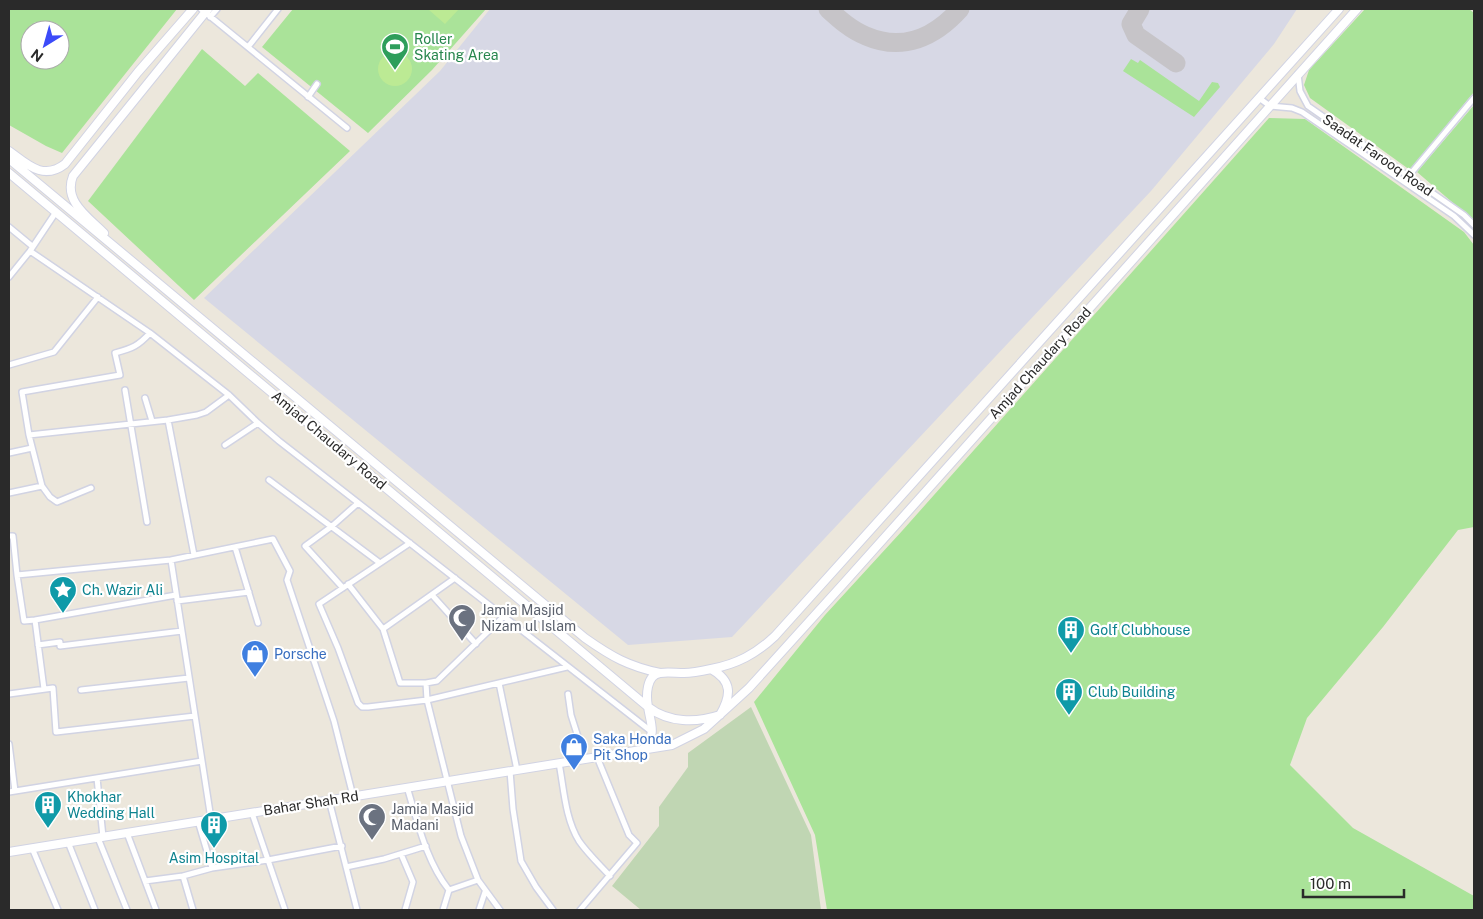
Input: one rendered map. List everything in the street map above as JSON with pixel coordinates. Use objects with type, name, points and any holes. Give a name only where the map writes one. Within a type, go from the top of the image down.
[{"type":"main road","points":[[9,151],[42,172],[58,169],[65,164],[138,72],[193,9]]},
{"type":"main road","name":"Amjad Chaudary Road","points":[[712,669],[728,666],[746,659],[761,649],[774,636],[1339,9]]},
{"type":"main road","name":"Amjad Chaudary Road","points":[[643,749],[672,745],[704,730],[748,688],[844,584],[1357,9]]},
{"type":"main road","points":[[142,270],[75,204],[71,196],[71,182],[73,176],[206,12]]},
{"type":"main road","name":"Amjad Chaudary Road","points":[[9,159],[585,638],[625,663],[660,673]]},
{"type":"main road","name":"Amjad Chaudary Road","points":[[9,173],[648,707]]},
{"type":"main road","points":[[643,749],[651,741],[653,733],[646,699],[648,685],[655,675],[712,669],[722,677],[728,687],[728,697],[720,715],[699,720],[681,720],[661,715],[648,707]]},
{"type":"main road","name":"Bahar Shah Rd","points":[[9,852],[643,749]]},
{"type":"street","points":[[206,12],[217,9]]},
{"type":"street","points":[[248,48],[278,9]]},
{"type":"street","points":[[206,12],[347,128]]},
{"type":"street","name":"Saadat Farooq Road","points":[[1298,74],[1300,91],[1308,106],[1464,215],[1474,225]]},
{"type":"street","points":[[308,97],[317,84]]},
{"type":"street","points":[[1260,98],[1270,106]]},
{"type":"street","points":[[1404,182],[1474,98]]},
{"type":"street","name":"Saadat Farooq Road","points":[[1270,106],[1292,108],[1310,117],[1454,216],[1474,235]]},
{"type":"street","points":[[9,277],[56,212]]},
{"type":"street","points":[[9,228],[31,248],[150,333],[229,395],[258,423],[358,503],[567,667],[644,724],[653,733]]},
{"type":"street","points":[[9,365],[54,352],[98,297]]},
{"type":"street","points":[[91,488],[57,502],[50,497],[42,486],[29,435],[22,392],[120,375],[115,353],[139,345],[150,333]]},
{"type":"street","points":[[125,390],[147,522]]},
{"type":"street","points":[[29,435],[198,415],[206,412],[229,395]]},
{"type":"street","points":[[145,398],[152,421]]},
{"type":"street","points":[[168,420],[194,555]]},
{"type":"street","points":[[225,445],[258,423]]},
{"type":"street","points":[[9,453],[32,448]]},
{"type":"street","points":[[269,480],[380,563]]},
{"type":"street","points":[[9,493],[42,486]]},
{"type":"street","points":[[343,588],[305,546],[331,527],[358,503]]},
{"type":"street","points":[[9,536],[13,536],[24,622],[177,598],[249,592]]},
{"type":"street","points":[[17,575],[171,560],[273,539],[290,571],[287,580],[334,721],[352,796]]},
{"type":"street","points":[[410,542],[319,604],[338,648],[358,703],[362,707],[428,700],[567,667]]},
{"type":"street","points":[[235,547],[258,624]]},
{"type":"street","points":[[171,560],[211,819]]},
{"type":"street","points":[[383,629],[456,578]]},
{"type":"street","points":[[348,584],[383,629],[400,683],[437,681],[503,617]]},
{"type":"street","points":[[432,595],[476,644]]},
{"type":"street","points":[[35,620],[44,689]]},
{"type":"street","points":[[38,645],[60,642],[60,646],[182,631]]},
{"type":"street","points":[[81,690],[189,678]]},
{"type":"street","points":[[426,683],[446,781],[461,836],[478,880],[500,910]]},
{"type":"street","points":[[499,683],[514,770],[512,809],[521,861],[536,887],[554,910]]},
{"type":"street","points":[[9,694],[53,688],[56,732],[195,716]]},
{"type":"street","points":[[568,694],[571,715],[585,759]]},
{"type":"street","points":[[9,744],[15,791]]},
{"type":"street","points":[[580,910],[637,843],[629,834],[597,757]]},
{"type":"street","points":[[9,792],[202,761]]},
{"type":"street","points":[[559,763],[568,816],[573,829],[580,842],[610,876]]},
{"type":"street","points":[[97,778],[101,837],[127,910]]},
{"type":"street","points":[[407,788],[426,846],[441,880],[450,890]]},
{"type":"street","points":[[329,800],[358,910]]},
{"type":"street","points":[[252,812],[285,910]]},
{"type":"street","points":[[198,821],[212,868]]},
{"type":"street","points":[[127,833],[156,910]]},
{"type":"street","points":[[68,842],[95,910]]},
{"type":"street","points":[[145,881],[183,876],[212,868],[342,846]]},
{"type":"street","points":[[346,868],[426,846]]},
{"type":"street","points":[[32,848],[58,910]]},
{"type":"street","points":[[401,854],[413,882],[405,910]]},
{"type":"street","points":[[183,876],[193,910]]},
{"type":"street","points":[[450,890],[478,880]]},
{"type":"street","points":[[443,910],[450,890]]},
{"type":"street","points":[[479,910],[485,892]]},
{"type":"shaded area","points":[[490,9],[1297,9],[1274,44],[1151,191],[732,637],[628,645],[204,298],[440,71]]},
{"type":"green space","points":[[9,9],[177,9],[62,153],[9,125]]},
{"type":"green space","points":[[293,9],[486,9],[432,70],[368,133],[262,47]]},
{"type":"green space","points":[[430,9],[459,9],[445,24]]},
{"type":"green space","points":[[1365,9],[1469,9],[1474,13],[1474,92],[1410,170],[1310,98],[1304,85],[1309,70]]},
{"type":"green space","points":[[202,49],[245,86],[258,73],[350,151],[194,300],[88,201]]},
{"type":"green space","name":"Roller Skating Area","points":[[395,52],[402,53],[407,57],[411,62],[411,76],[407,81],[402,85],[395,86],[388,85],[383,81],[379,76],[378,69],[379,62],[383,57],[388,53]]},
{"type":"green space","points":[[1131,59],[1138,63],[1140,60],[1199,101],[1212,82],[1218,83],[1220,87],[1194,117],[1123,71]]},
{"type":"green space","points":[[1474,105],[1474,221],[1417,172]]},
{"type":"green space","points":[[1269,118],[1305,119],[1464,232],[1474,245],[1474,527],[1458,530],[1383,627],[1307,718],[1290,765],[1353,828],[1474,896],[1474,910],[827,910],[815,835],[754,702],[825,615]]},
{"type":"green space","points":[[751,707],[811,835],[821,910],[641,910],[612,886],[659,826],[659,807],[688,767],[688,753]]},
{"type":"taxiway","points":[[828,9],[855,31],[880,41],[893,42],[905,42],[929,34],[950,19],[960,9]]},
{"type":"taxiway","points":[[1140,9],[1131,24],[1136,35],[1176,63]]},
{"type":"place","name":"Roller Skating Area","points":[[395,71]]},
{"type":"place","name":"Ch. Wazir Ali","points":[[63,614]]},
{"type":"place","name":"Jamia Masjid Nizam ul Islam","points":[[462,642]]},
{"type":"place","name":"Golf Clubhouse","points":[[1071,654]]},
{"type":"place","name":"Porsche","points":[[255,678]]},
{"type":"place","name":"Club Building","points":[[1069,716]]},
{"type":"place","name":"Saka Honda Pit Shop","points":[[574,771]]},
{"type":"place","name":"Khokhar Wedding Hall","points":[[48,829]]},
{"type":"place","name":"Jamia Masjid Madani","points":[[372,841]]},
{"type":"place","name":"Asim Hospital","points":[[214,849]]}]
